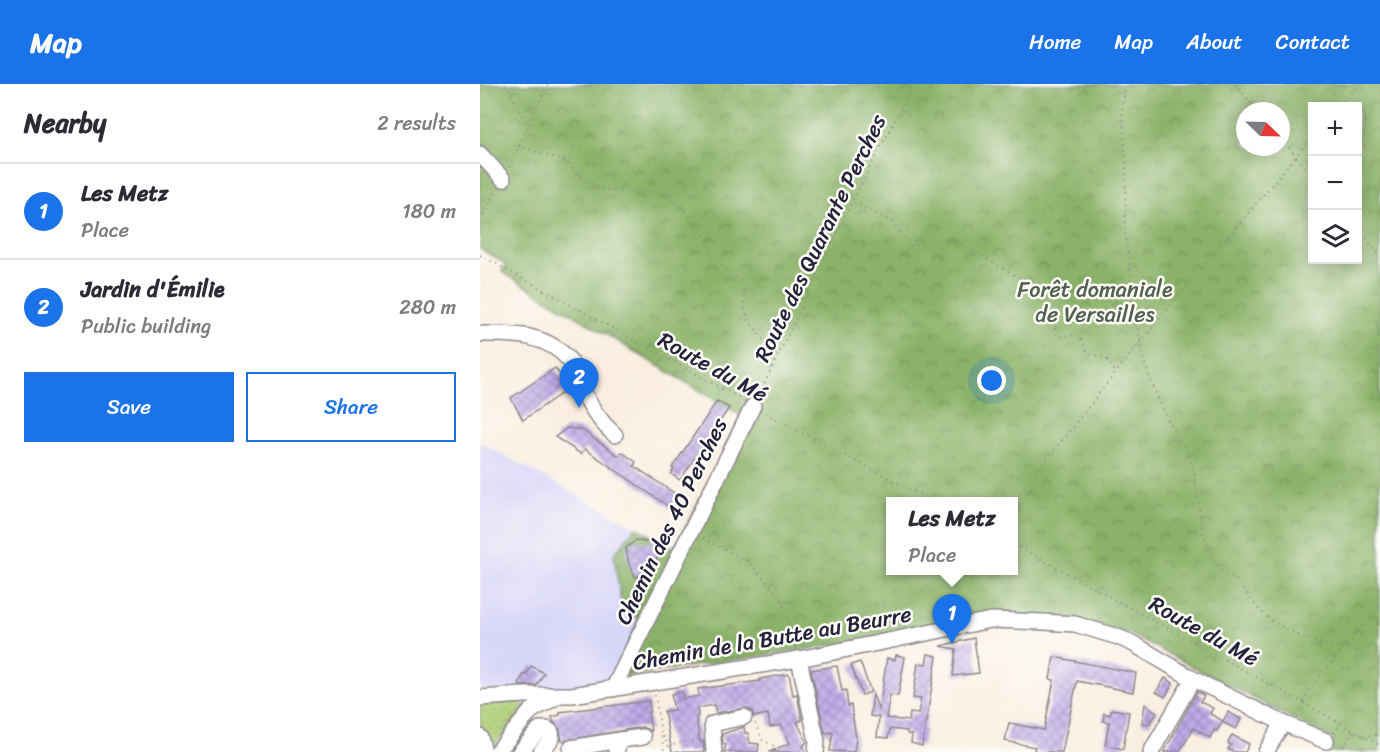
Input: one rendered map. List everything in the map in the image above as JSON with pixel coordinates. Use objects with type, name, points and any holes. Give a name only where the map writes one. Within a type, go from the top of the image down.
[{"type":"street","points":[[480,154],[503,179]]},
{"type":"street","points":[[480,334],[530,336],[550,345],[570,361],[588,402],[601,423],[615,435]]},
{"type":"street","name":"Chemin des 40 Perches","points":[[613,689],[753,406]]},
{"type":"street","name":"Chemin de la Butte au Beurre","points":[[480,698],[524,695],[559,696],[613,689],[799,659],[991,620],[1044,621],[1075,624],[1118,637],[1193,679],[1283,723],[1326,741]]},
{"type":"street","points":[[799,659],[817,741],[816,752]]},
{"type":"street","points":[[1151,752],[1193,679]]},
{"type":"street","points":[[497,752],[531,711],[524,695]]},
{"type":"street","name":"Chemin de la Butte au Beurre","points":[[531,711],[559,696]]},
{"type":"street","points":[[714,745],[712,724],[744,717]]},
{"type":"street","points":[[1266,752],[1283,723]]},
{"type":"street","points":[[520,752],[540,729],[547,729],[551,732],[552,738],[541,752]]},
{"type":"street","points":[[480,737],[484,752]]},
{"type":"street","points":[[570,748],[618,746],[644,737]]},
{"type":"path","points":[[505,84],[528,125]]},
{"type":"path","points":[[480,220],[503,179],[548,84]]},
{"type":"path","name":"Route des Quarante Perches","points":[[753,406],[852,202],[914,84]]},
{"type":"path","points":[[1126,84],[1122,108],[1126,161],[1125,232],[1140,342],[1156,392],[1194,470],[1202,531],[1218,566],[1239,583],[1269,619],[1291,632],[1340,651]]},
{"type":"path","points":[[1236,84],[1251,102]]},
{"type":"path","points":[[1343,102],[1359,84]]},
{"type":"path","points":[[1016,497],[1140,342],[1308,142]]},
{"type":"path","points":[[518,146],[566,161],[582,179],[600,188],[654,192],[680,205],[707,238],[711,254],[716,261],[743,283],[744,306],[749,321],[777,357]]},
{"type":"path","points":[[1290,149],[1308,171]]},
{"type":"path","points":[[852,202],[891,221],[911,246],[952,238],[1043,292],[1058,337],[1078,334],[1088,353],[1107,359],[1116,373]]},
{"type":"path","points":[[1362,234],[1380,255]]},
{"type":"path","name":"Route du Mé","points":[[480,255],[753,406],[926,497]]},
{"type":"path","points":[[691,531],[746,560],[781,597],[799,659]]},
{"type":"path","name":"Route du Mé","points":[[1018,546],[1380,745]]},
{"type":"path","points":[[1302,702],[1340,651],[1380,604]]},
{"type":"path","points":[[1345,646],[1365,655],[1380,658]]},
{"type":"path","points":[[653,682],[664,752]]},
{"type":"path","points":[[744,717],[754,721],[763,741],[772,745],[776,752]]},
{"type":"path","points":[[1339,752],[1354,731]]},
{"type":"path","points":[[1363,736],[1380,735]]},
{"type":"path","points":[[663,737],[665,736],[667,746],[714,745]]},
{"type":"shaded area","points":[[480,442],[636,527],[614,555],[639,618],[612,678],[585,689],[480,691]]},
{"type":"green space","name":"Forêt domaniale de Versailles","points":[[480,84],[1380,84],[1380,752],[1327,752],[1334,740],[1126,632],[991,617],[828,646],[612,678],[639,619],[622,610],[614,555],[636,527],[675,548],[742,416],[502,272],[506,264],[480,249]]},
{"type":"green space","points":[[520,701],[525,707],[493,747],[488,745],[480,726],[480,704]]},
{"type":"building","points":[[555,368],[569,388],[523,420],[511,398]]},
{"type":"building","points":[[717,401],[729,408],[680,480],[671,474],[674,469],[672,468]]},
{"type":"building","points":[[567,428],[582,430],[619,456],[622,452],[636,462],[634,466],[680,497],[672,509],[585,449],[581,454],[555,437]]},
{"type":"building","points":[[636,540],[664,545],[655,562],[636,578],[629,564],[626,548]]},
{"type":"building","points":[[974,638],[979,673],[953,676],[956,649],[940,646]]},
{"type":"building","points":[[928,654],[937,656],[922,746],[911,743],[912,735],[907,734],[907,731],[890,729],[888,738],[877,737],[879,717],[870,716],[873,695],[879,710],[887,658],[895,660],[896,655],[905,657],[898,696],[890,695],[886,718],[909,721],[910,713],[918,714],[921,699],[913,698],[918,663],[926,664]]},
{"type":"building","points":[[1054,657],[1136,673],[1133,692],[1077,681],[1062,752],[1039,752],[1034,751],[1035,747],[1005,741],[1009,723],[1044,730],[1054,680],[1050,679]]},
{"type":"building","points":[[860,662],[871,692],[862,695],[851,665]]},
{"type":"building","points":[[531,666],[544,673],[537,685],[520,686],[519,683]]},
{"type":"building","points":[[837,666],[842,691],[846,690],[848,706],[851,705],[856,738],[854,752],[830,751],[833,732],[825,733],[811,670]]},
{"type":"building","points":[[789,674],[793,695],[797,694],[802,720],[797,722],[807,742],[803,746],[806,752],[769,752],[790,743],[781,725],[770,727],[768,714],[754,717],[752,711],[746,708],[716,713],[714,705],[697,708],[698,716],[696,717],[704,752],[672,752],[664,711],[674,710],[671,694],[682,692],[683,699],[699,696],[698,689],[760,681],[760,679]]},
{"type":"building","points":[[1165,678],[1173,683],[1165,697],[1156,692]]},
{"type":"building","points":[[1197,692],[1204,696],[1200,702],[1213,708],[1210,714],[1223,721],[1228,712],[1241,719],[1236,729],[1222,722],[1210,738],[1194,728],[1179,752],[1164,752]]},
{"type":"building","points":[[649,701],[651,731],[642,727],[562,741],[560,730],[552,717],[560,715],[560,712]]},
{"type":"building","points":[[1145,704],[1157,712],[1153,719],[1151,718],[1150,724],[1142,723]]},
{"type":"building","points":[[1112,709],[1129,712],[1123,749],[1105,745],[1109,722],[1103,721],[1104,713],[1110,715]]},
{"type":"building","points":[[744,727],[750,743],[759,744],[758,752],[724,752],[726,744],[723,744],[722,734]]},
{"type":"building","points":[[1232,735],[1249,744],[1245,752],[1233,752],[1228,749]]},
{"type":"place","name":"Jardin d'Émilie","points":[[579,408]]},
{"type":"place","name":"Les Metz","points":[[952,644]]}]
